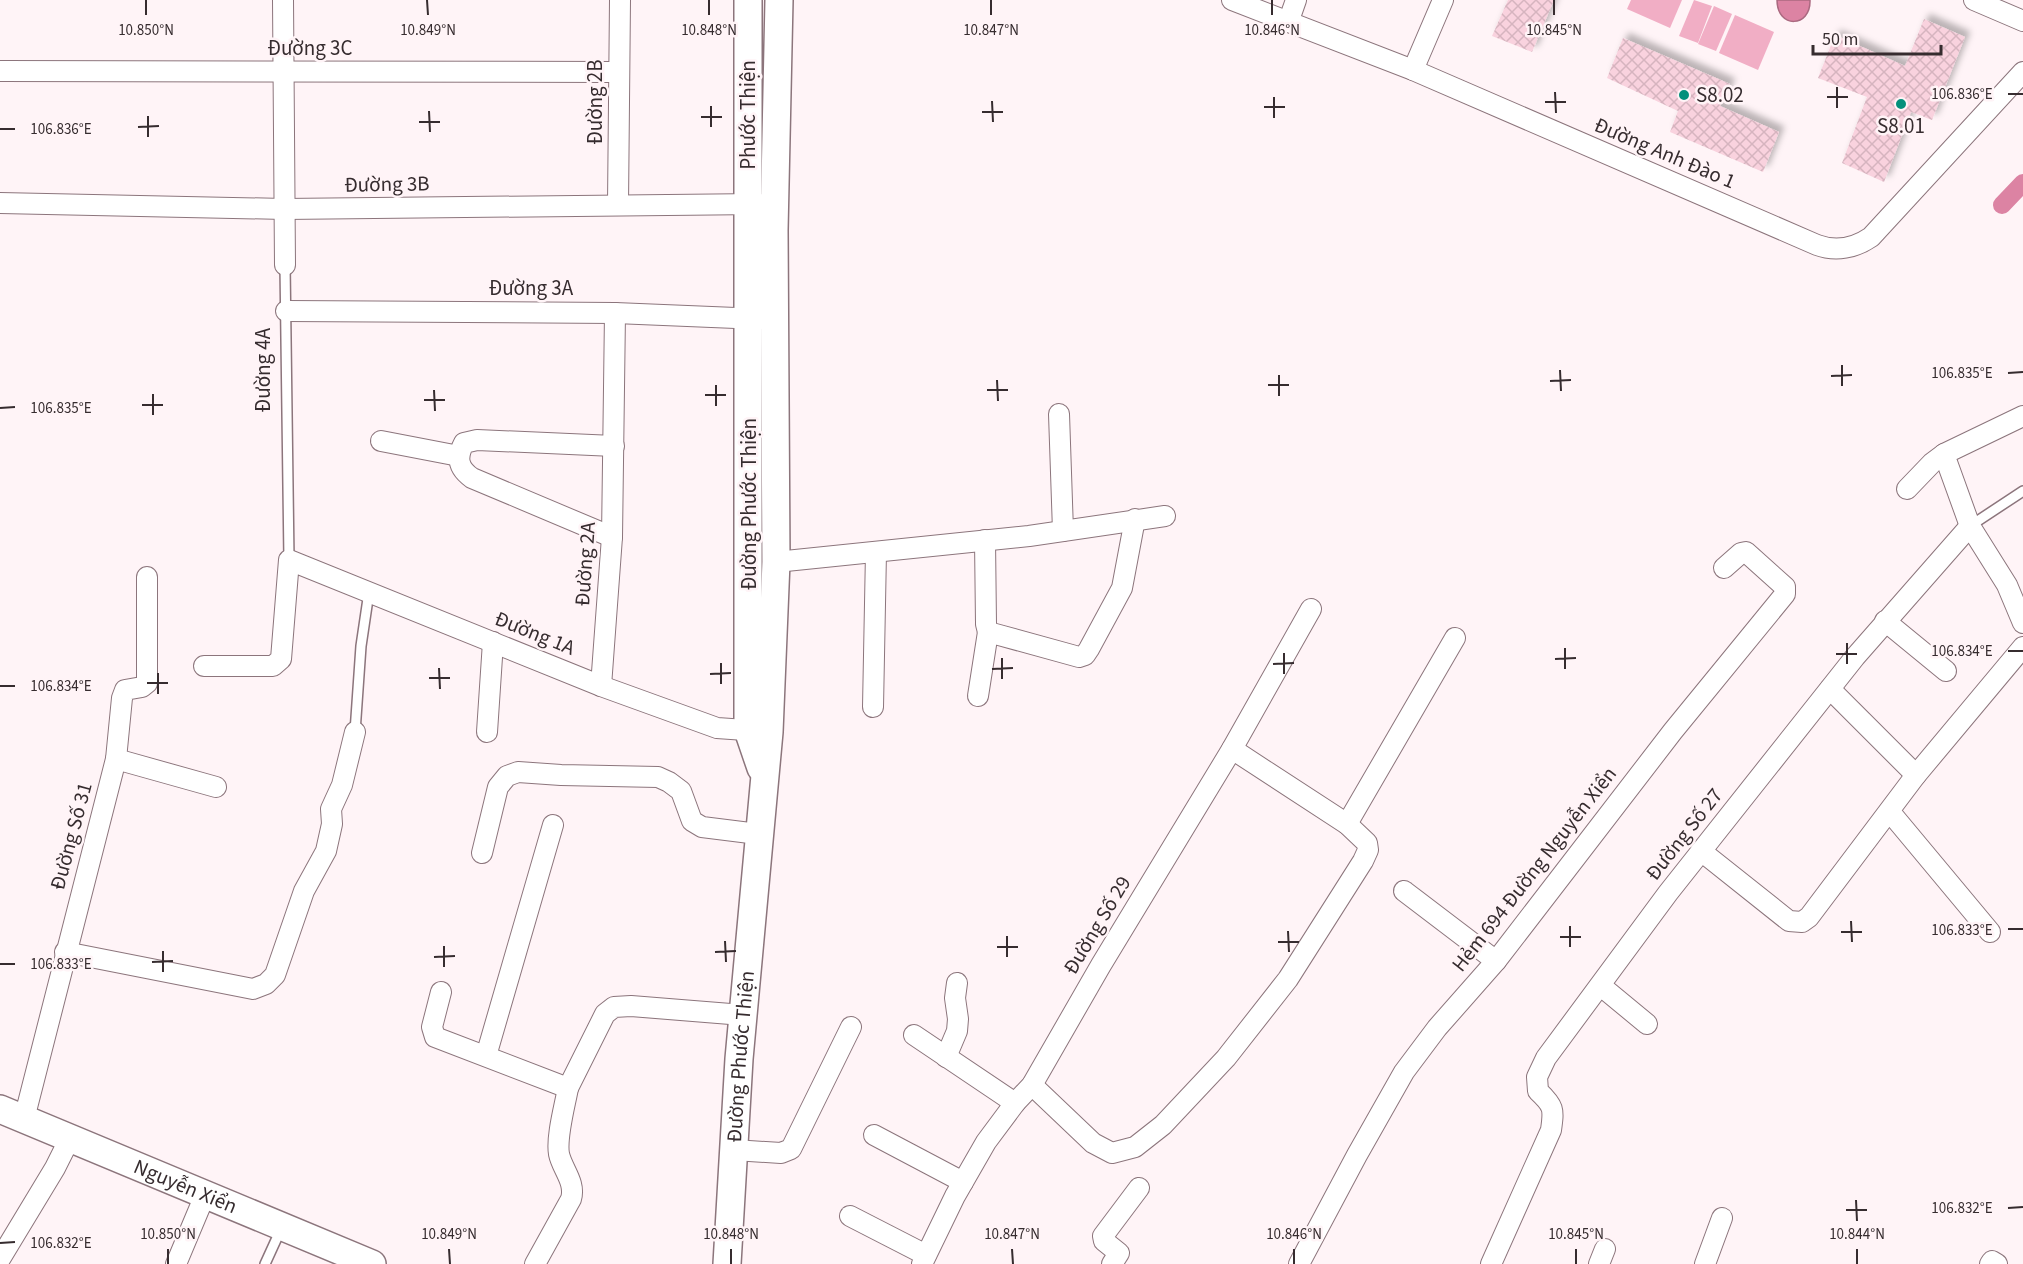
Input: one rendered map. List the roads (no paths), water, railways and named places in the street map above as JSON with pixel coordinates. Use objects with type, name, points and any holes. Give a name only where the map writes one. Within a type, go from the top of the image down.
[{"type":"street","name":"Đường 4A","points":[[282,0],[285,265]]},
{"type":"street","name":"Đường 2B","points":[[618,204],[620,0]]},
{"type":"street","name":"Phước Thiện","points":[[748,0],[748,204],[766,222]]},
{"type":"street","name":"Phước Thiện","points":[[766,222],[779,0]]},
{"type":"street","name":"Đường Anh Đào 1","points":[[1232,0],[1289,20],[1413,70],[1817,245],[1837,249],[1850,247],[1871,237],[2023,72]]},
{"type":"street","points":[[1289,20],[1296,0]]},
{"type":"street","points":[[1413,70],[1443,0]]},
{"type":"street","points":[[1974,0],[2023,21]]},
{"type":"street","name":"Đường 3C","points":[[0,71],[619,72]]},
{"type":"street","name":"Đường 3B","points":[[0,203],[284,209],[748,204]]},
{"type":"street","name":"Đường Phước Thiện","points":[[727,1264],[742,1015],[764,775],[758,731],[762,307],[766,222]]},
{"type":"street","name":"Đường Phước Thiện","points":[[758,731],[776,562],[762,307]]},
{"type":"street","name":"Đường 3A","points":[[286,311],[615,313],[762,307]]},
{"type":"street","name":"Đường 2A","points":[[600,686],[612,537],[615,313]]},
{"type":"street","points":[[1059,414],[1063,531]]},
{"type":"street","points":[[1907,489],[1944,454],[2023,416]]},
{"type":"street","points":[[612,537],[472,478],[463,471],[458,461],[465,443],[477,440],[614,446]]},
{"type":"street","points":[[381,441],[459,456]]},
{"type":"street","points":[[1944,454],[1970,526],[2015,581],[2023,623]]},
{"type":"street","points":[[776,562],[1063,531],[1165,516]]},
{"type":"street","points":[[988,632],[1074,656],[1085,655],[1122,588],[1135,519]]},
{"type":"street","name":"Đường Số 27","points":[[1491,1264],[1551,1130],[1554,1112],[1551,1103],[1539,1091],[1537,1077],[1545,1058],[1701,850],[1884,621],[1970,526]]},
{"type":"street","points":[[978,696],[988,632],[985,540]]},
{"type":"street","points":[[873,707],[876,552]]},
{"type":"street","name":"Hẻm 694 Đường Nguyễn Xiển","points":[[1299,1264],[1404,1072],[1437,1028],[1496,961],[1673,731],[1785,594],[1785,587],[1748,553],[1741,553],[1724,568]]},
{"type":"street","name":"Đường 4A","points":[[204,666],[273,666],[281,659],[289,560]]},
{"type":"street","name":"Đường 1A","points":[[289,560],[600,686],[717,728],[758,731]]},
{"type":"street","name":"Đường Số 31","points":[[12,1114],[65,952],[116,759],[122,698],[125,690],[142,687],[147,683],[147,577]]},
{"type":"street","name":"Đường Số 29","points":[[923,1259],[986,1143],[1015,1103],[1032,1085],[1101,965],[1232,749],[1311,609]]},
{"type":"street","points":[[1884,621],[1946,671]]},
{"type":"street","points":[[1347,824],[1455,638]]},
{"type":"street","points":[[487,732],[493,642]]},
{"type":"street","points":[[1701,850],[1789,921],[1802,922],[1809,917],[1916,775],[2023,647]]},
{"type":"street","points":[[1830,689],[1916,775]]},
{"type":"street","points":[[65,952],[253,988],[266,984],[275,975],[304,891],[326,851],[332,824],[331,809],[342,785],[355,732]]},
{"type":"street","points":[[1032,1085],[1093,1143],[1112,1153],[1135,1147],[1163,1125],[1227,1058],[1288,979],[1363,861],[1368,850],[1367,843],[1347,824],[1232,749]]},
{"type":"street","points":[[116,759],[216,787]]},
{"type":"street","points":[[482,853],[498,787],[507,776],[518,772],[571,776],[658,777],[681,791],[692,820],[702,827],[758,834]]},
{"type":"street","points":[[1890,812],[1990,932]]},
{"type":"street","points":[[486,1056],[553,825]]},
{"type":"street","points":[[1404,891],[1496,961]]},
{"type":"street","points":[[946,1057],[957,1030],[955,998],[957,983]]},
{"type":"street","points":[[1601,986],[1647,1024]]},
{"type":"street","points":[[441,992],[432,1027],[435,1037],[568,1088]]},
{"type":"street","points":[[535,1264],[573,1193],[566,1167],[559,1154],[559,1138],[568,1088],[605,1014],[614,1007],[658,1007],[742,1015]]},
{"type":"street","points":[[734,1150],[781,1153],[791,1149],[851,1027]]},
{"type":"street","points":[[914,1035],[1015,1103]]},
{"type":"street","name":"Nguyễn Xiển","points":[[12,1114],[372,1264]]},
{"type":"street","points":[[874,1135],[963,1182]]},
{"type":"street","points":[[0,1259],[49,1178],[70,1138]]},
{"type":"street","points":[[1112,1264],[1119,1253],[1104,1241],[1103,1236],[1139,1188]]},
{"type":"street","points":[[176,1264],[205,1195]]},
{"type":"street","points":[[850,1216],[923,1259]]},
{"type":"street","points":[[1704,1264],[1722,1218]]},
{"type":"street","points":[[1990,1264],[1992,1261],[1998,1264]]},
{"type":"lane","name":"Đường 4A","points":[[285,265],[289,560]]},
{"type":"lane","points":[[1970,526],[2023,491]]},
{"type":"lane","points":[[355,732],[361,646],[369,592]]},
{"type":"lane","points":[[266,1264],[282,1227]]},
{"type":"waterway","points":[[2002,205],[2023,183]]},
{"type":"place","name":"S8.02","points":[[1684,95]]},
{"type":"place","name":"S8.01","points":[[1901,104]]}]
